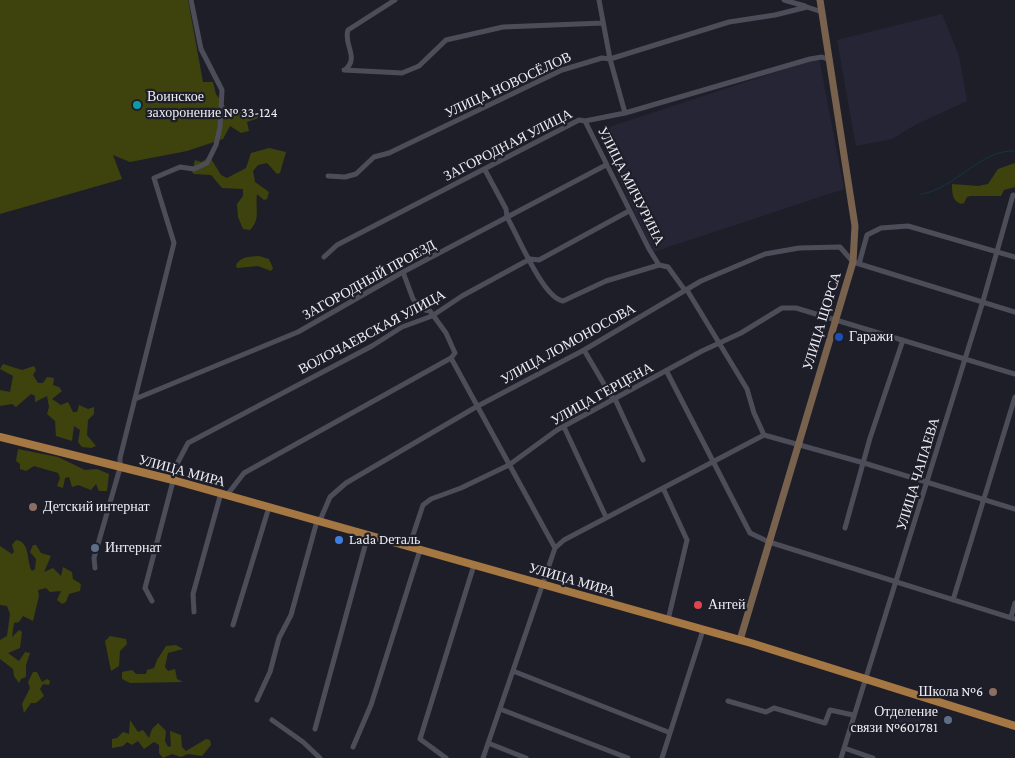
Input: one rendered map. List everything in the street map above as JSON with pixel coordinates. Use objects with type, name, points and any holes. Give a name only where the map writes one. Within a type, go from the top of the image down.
[{"type":"main road","name":"УЛИЦА МИРА","points":[[0,437],[173,480],[740,640],[1015,726]]},
{"type":"street","name":"УЛИЦА МИРА","points":[[120,468],[135,399],[174,243],[154,178],[180,167],[194,169],[207,163],[216,145],[220,127],[222,90],[201,49],[191,0]]},
{"type":"street","points":[[395,0],[348,30],[346,37],[352,54],[350,65],[344,70],[402,73],[419,66],[446,40],[503,27],[603,23]]},
{"type":"street","name":"УЛИЦА МИЧУРИНА","points":[[599,0],[610,58],[625,113]]},
{"type":"street","points":[[784,0],[822,12]]},
{"type":"street","name":"УЛИЦА ЩОРСА","points":[[740,640],[835,320],[856,263],[855,226],[820,0]]},
{"type":"street","name":"УЛИЦА НОВОСЁЛОВ","points":[[328,176],[345,177],[356,174],[374,157],[389,153],[562,70],[602,58],[610,58],[729,22],[775,15],[807,6]]},
{"type":"street","name":"ЗАГОРОДНАЯ УЛИЦА","points":[[324,257],[336,245],[579,120],[585,121],[625,113],[810,59],[822,57],[830,60]]},
{"type":"street","name":"УЛИЦА МИЧУРИНА","points":[[585,121],[629,211],[659,265],[668,267],[684,289],[687,290],[747,389],[754,413],[764,435]]},
{"type":"street","name":"ЗАГОРОДНЫЙ ПРОЕЗД","points":[[135,399],[298,332],[402,272],[606,165]]},
{"type":"street","points":[[485,170],[506,209],[508,217],[540,282],[553,298],[563,301],[606,281],[659,265]]},
{"type":"street","name":"УЛИЦА ЧАПАЕВА","points":[[841,758],[864,678],[927,483],[998,252],[1013,195]]},
{"type":"street","name":"ВОЛОЧАЕВСКАЯ УЛИЦА","points":[[152,601],[145,588],[178,462],[188,442],[372,346],[402,327],[432,316],[462,296],[530,259],[539,260],[629,211]]},
{"type":"street","points":[[1015,257],[908,226],[881,228],[867,235],[856,263],[1015,312]]},
{"type":"street","name":"УЛИЦА ЛОМОНОСОВА","points":[[257,700],[270,672],[279,638],[291,615],[316,520],[321,518],[330,497],[346,483],[476,407],[584,350],[701,281],[765,254],[799,248],[840,247],[856,263]]},
{"type":"street","points":[[194,612],[194,594],[224,494],[244,472],[451,358],[455,353],[446,333],[430,311],[421,309],[412,299],[402,272]]},
{"type":"street","name":"УЛИЦА ГЕРЦЕНА","points":[[408,546],[423,505],[431,499],[460,488],[509,464],[564,427],[741,333],[782,308],[796,308],[1015,374]]},
{"type":"street","points":[[845,528],[902,340]]},
{"type":"street","points":[[584,350],[611,396],[615,399],[643,460]]},
{"type":"street","points":[[451,358],[476,407],[555,548]]},
{"type":"street","points":[[667,372],[750,533],[768,542],[895,583],[1013,618],[1015,603]]},
{"type":"street","points":[[953,600],[1015,397]]},
{"type":"street","points":[[564,427],[606,517]]},
{"type":"street","points":[[483,758],[555,548],[564,540],[606,517],[764,435],[1015,509]]},
{"type":"street","points":[[95,568],[94,558],[120,468]]},
{"type":"street","points":[[663,488],[687,540],[668,620]]},
{"type":"street","points":[[233,625],[269,507]]},
{"type":"street","points":[[315,729],[368,535]]},
{"type":"street","points":[[353,747],[371,705],[420,550]]},
{"type":"street","points":[[446,758],[420,739],[474,565]]},
{"type":"street","points":[[662,758],[668,732],[703,630]]},
{"type":"street","points":[[513,671],[668,732]]},
{"type":"street","points":[[728,701],[766,712],[774,708],[825,724],[830,710],[853,715]]},
{"type":"street","points":[[500,708],[628,758]]},
{"type":"street","points":[[272,720],[303,742],[320,758]]},
{"type":"street","points":[[488,743],[526,758]]},
{"type":"street","points":[[844,748],[873,758]]},
{"type":"shaded area","points":[[942,14],[959,56],[967,101],[915,125],[892,139],[856,146],[837,40]]},
{"type":"shaded area","points":[[819,58],[844,189],[653,252],[597,131]]},
{"type":"shaded area","points":[[896,710],[921,718],[916,734],[906,731],[908,725],[902,724],[901,729],[892,725]]},
{"type":"green space","points":[[0,0],[188,0],[203,82],[213,82],[216,94],[230,113],[248,108],[267,115],[247,122],[249,131],[241,133],[230,126],[223,139],[187,151],[130,162],[113,155],[122,179],[0,214]]},
{"type":"green space","points":[[269,148],[286,152],[280,173],[277,174],[267,163],[258,165],[253,171],[255,182],[269,192],[267,199],[264,200],[257,194],[255,222],[250,230],[243,229],[238,217],[237,204],[243,196],[243,189],[222,188],[211,175],[194,174],[192,172],[195,160],[201,162],[210,157],[221,175],[227,178],[246,168],[251,153]]},
{"type":"green space","points":[[1015,163],[1015,187],[1004,190],[1001,196],[970,196],[961,204],[954,198],[952,184],[978,186],[988,184],[998,169]]},
{"type":"green space","points":[[259,256],[269,259],[273,268],[271,271],[258,266],[237,268],[236,265],[243,258]]},
{"type":"green space","points":[[3,364],[22,370],[34,366],[36,370],[33,375],[38,383],[43,383],[47,377],[54,378],[53,385],[59,387],[62,391],[52,399],[61,405],[68,402],[73,412],[77,412],[79,405],[88,409],[94,407],[94,414],[88,420],[87,435],[96,446],[91,448],[82,447],[78,442],[80,430],[74,426],[72,441],[56,436],[55,421],[47,414],[49,407],[47,396],[35,402],[35,396],[31,394],[16,407],[12,404],[0,406],[0,390],[10,392],[13,376],[0,369]]},
{"type":"green space","points":[[18,449],[58,457],[85,470],[97,469],[109,474],[107,491],[99,491],[96,484],[91,490],[78,485],[72,487],[69,477],[65,478],[63,488],[57,486],[60,478],[58,473],[34,466],[26,471],[20,469],[20,464],[16,461]]},
{"type":"green space","points":[[16,540],[24,544],[32,571],[35,569],[36,559],[30,552],[33,545],[36,545],[41,553],[51,556],[44,572],[53,568],[61,576],[63,567],[72,572],[73,579],[81,584],[80,591],[69,594],[66,602],[62,604],[57,600],[61,591],[50,592],[46,588],[38,590],[39,596],[33,621],[23,616],[19,622],[14,623],[12,637],[19,630],[22,632],[20,648],[8,653],[19,661],[25,652],[30,653],[26,665],[26,677],[21,679],[19,683],[14,676],[13,669],[0,659],[0,640],[7,636],[10,614],[7,606],[0,605],[0,546],[12,554],[14,552],[12,545]]},
{"type":"green space","points":[[110,636],[126,639],[127,644],[120,651],[119,666],[111,671],[105,641]]},
{"type":"green space","points":[[176,645],[183,649],[168,653],[165,667],[168,671],[175,669],[177,679],[183,682],[130,683],[122,679],[122,672],[132,670],[136,674],[146,674],[147,670],[154,668],[166,646]]},
{"type":"green space","points":[[33,672],[37,672],[42,682],[47,679],[50,681],[49,685],[43,684],[40,689],[44,696],[36,703],[31,703],[24,713],[22,704],[30,688],[28,682]]},
{"type":"green space","points":[[130,720],[138,732],[143,730],[149,738],[152,729],[158,723],[166,731],[165,741],[168,747],[171,746],[170,731],[181,735],[182,747],[186,751],[206,739],[210,740],[211,745],[202,756],[188,754],[181,757],[172,754],[163,758],[159,753],[159,745],[154,742],[144,749],[138,741],[132,745],[127,742],[123,746],[112,748],[112,739],[117,738],[123,732],[129,734]]},
{"type":"waterway","points":[[921,194],[945,185],[990,156],[1002,152],[1015,151]]},
{"type":"place","name":"Воинское захоронение № 33-124","points":[[137,105]]},
{"type":"place","name":"Гаражи","points":[[839,337]]},
{"type":"place","name":"Детский интернат","points":[[33,507]]},
{"type":"place","name":"Lada Dеталь","points":[[339,540]]},
{"type":"place","name":"Интернат","points":[[95,548]]},
{"type":"place","name":"Антей","points":[[698,605]]},
{"type":"place","name":"Школа №6","points":[[993,692]]},
{"type":"place","name":"Отделение связи №601781","points":[[948,720]]}]
